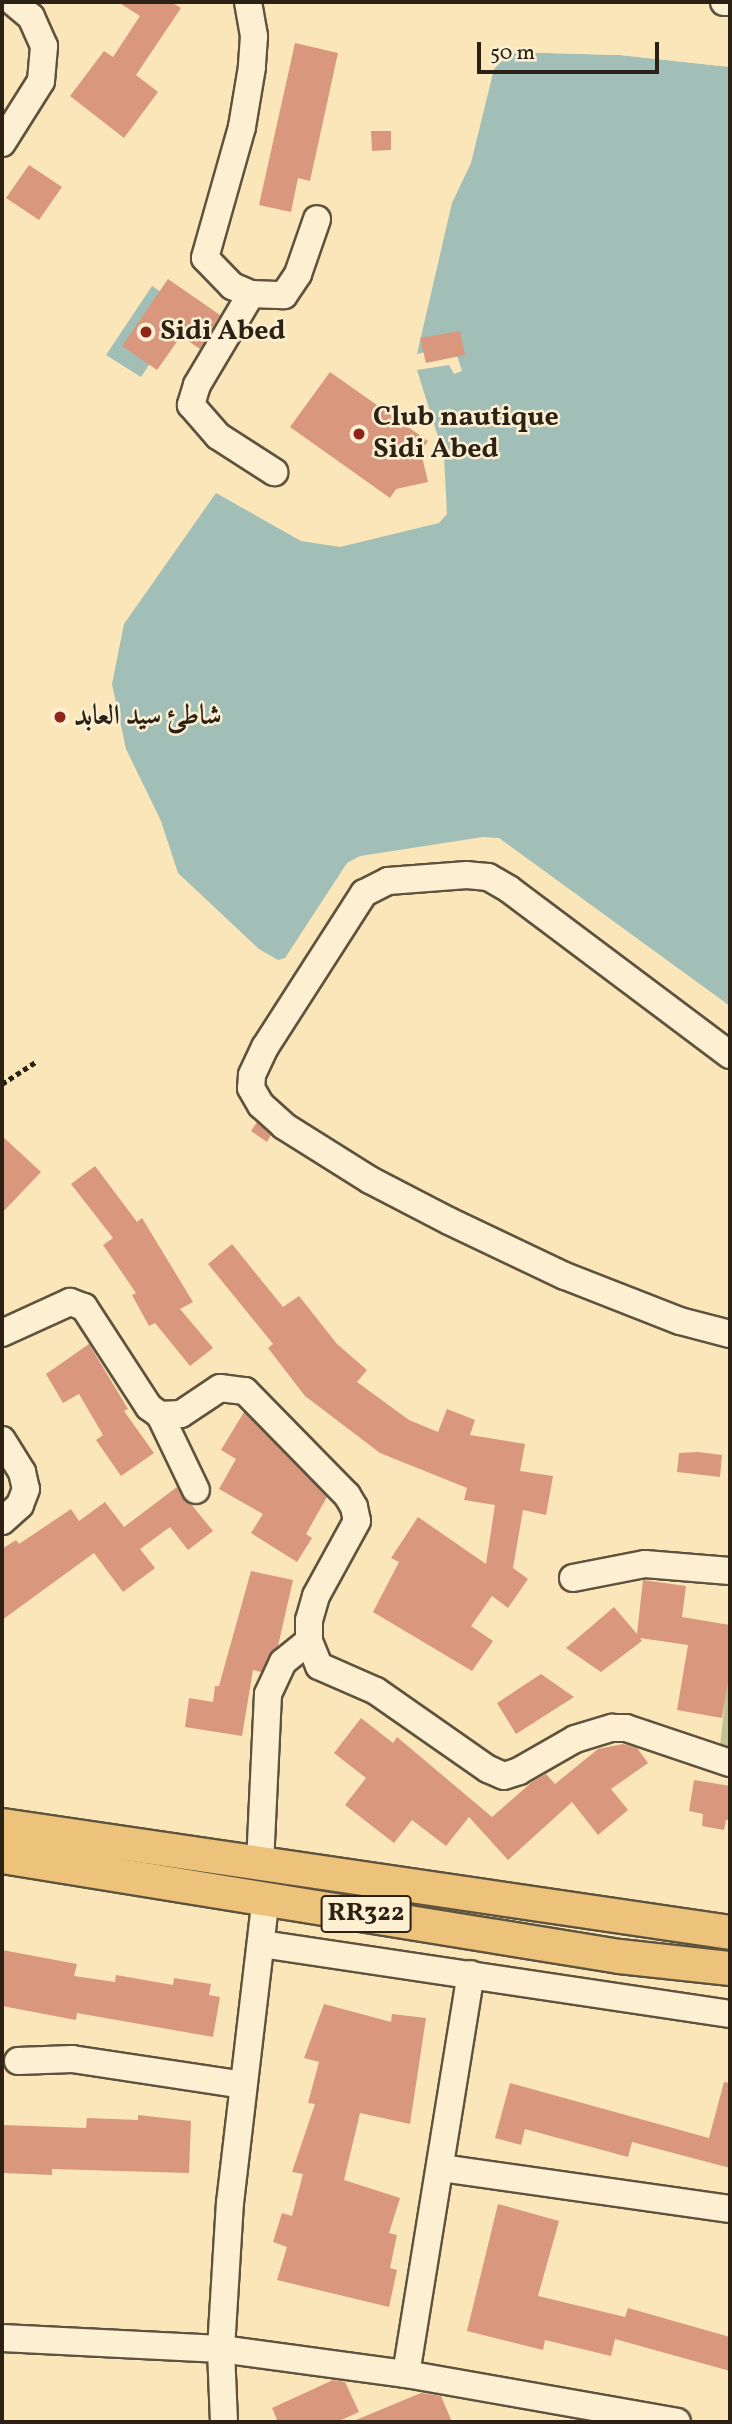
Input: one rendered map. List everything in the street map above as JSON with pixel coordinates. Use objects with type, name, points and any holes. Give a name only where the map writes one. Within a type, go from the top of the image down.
[{"type":"main road","name":"RR322","points":[[2,1825],[730,1932]]},
{"type":"main road","name":"RR322","points":[[2,1856],[619,1956],[730,1968]]},
{"type":"street","points":[[2,143],[41,81],[44,47],[31,17],[13,2]]},
{"type":"street","points":[[248,2],[254,36],[242,127],[205,258],[232,286],[271,298],[284,295],[292,287],[317,219]]},
{"type":"street","points":[[724,2],[730,2]]},
{"type":"street","points":[[251,294],[197,385],[191,405],[218,436],[274,472]]},
{"type":"street","points":[[730,1055],[509,889],[488,877],[467,875],[388,881],[364,893],[265,1047],[252,1075],[251,1088],[261,1105],[285,1126],[370,1180],[449,1221],[565,1276],[680,1321],[730,1334]]},
{"type":"street","points":[[2,1333],[62,1304],[84,1307],[149,1407],[160,1415],[196,1490]]},
{"type":"street","points":[[160,1415],[181,1414],[220,1388],[245,1391],[347,1495],[357,1521],[316,1596],[309,1641],[320,1666],[376,1691],[504,1776],[591,1732],[612,1728],[626,1728],[730,1763]]},
{"type":"street","points":[[2,1440],[26,1481],[20,1505],[2,1521]]},
{"type":"street","points":[[573,1578],[645,1564],[730,1571]]},
{"type":"street","points":[[260,1864],[268,1694],[283,1662],[309,1641]]},
{"type":"street","points":[[224,2422],[221,2348],[243,2085],[266,1897]]},
{"type":"street","points":[[262,1944],[730,2014]]},
{"type":"street","points":[[406,2374],[471,1974]]},
{"type":"street","points":[[18,2061],[72,2059],[243,2085]]},
{"type":"street","points":[[441,2168],[730,2209]]},
{"type":"street","points":[[2,2338],[221,2348],[406,2374],[677,2422]]},
{"type":"path","points":[[2,1084],[37,1061]]},
{"type":"green space","points":[[730,1653],[730,1747],[720,1746]]},
{"type":"water","points":[[511,52],[620,55],[730,67],[730,1006],[499,838],[483,837],[360,856],[347,863],[285,958],[278,960],[259,949],[178,873],[161,821],[126,749],[112,684],[124,624],[216,493],[301,541],[340,547],[439,523],[447,514],[444,456],[417,370],[417,354],[452,203],[471,163],[494,69]]},
{"type":"water","name":"Sidi Abed","points":[[152,286],[186,308],[141,377],[106,355]]},
{"type":"pier","points":[[511,49],[620,52],[730,67],[620,55],[506,52]]},
{"type":"pier","points":[[452,340],[462,371],[454,374],[449,365],[417,370],[417,354],[445,348]]},
{"type":"building","points":[[118,2],[171,2],[181,8],[136,75],[158,92],[124,138],[70,96],[104,51],[113,57],[140,16]]},
{"type":"building","points":[[295,43],[338,53],[310,181],[298,178],[291,212],[259,205]]},
{"type":"building","points":[[371,131],[391,131],[391,150],[372,151]]},
{"type":"building","points":[[29,165],[62,187],[39,220],[6,198]]},
{"type":"building","points":[[168,279],[220,315],[200,349],[181,336],[157,370],[122,346]]},
{"type":"building","points":[[460,331],[465,355],[426,363],[420,338]]},
{"type":"building","name":"Club nautique Sidi Abed","points":[[330,372],[428,441],[421,452],[428,482],[396,489],[390,498],[290,427]]},
{"type":"building","points":[[257,1122],[271,1135],[267,1142],[251,1131]]},
{"type":"building","points":[[2,1136],[41,1172],[2,1213]]},
{"type":"building","points":[[95,1166],[137,1222],[142,1218],[193,1302],[180,1309],[213,1348],[190,1366],[155,1323],[149,1326],[132,1295],[136,1293],[103,1245],[113,1238],[71,1184]]},
{"type":"building","points":[[232,1244],[283,1307],[299,1296],[337,1344],[367,1370],[357,1382],[409,1420],[438,1432],[447,1409],[475,1420],[470,1435],[525,1444],[520,1471],[553,1476],[546,1515],[523,1510],[513,1568],[528,1579],[508,1608],[492,1596],[471,1626],[493,1641],[472,1671],[373,1612],[399,1562],[391,1558],[418,1517],[486,1564],[495,1505],[464,1500],[467,1488],[380,1453],[305,1396],[268,1348],[273,1344],[208,1264]]},
{"type":"building","points":[[89,1344],[128,1409],[124,1411],[154,1453],[121,1476],[96,1440],[103,1435],[79,1394],[63,1403],[46,1374]]},
{"type":"building","points":[[244,1412],[327,1497],[306,1534],[312,1538],[297,1562],[251,1533],[263,1514],[219,1489],[236,1459],[221,1450]]},
{"type":"building","points":[[679,1453],[722,1455],[720,1477],[677,1472]]},
{"type":"building","points":[[177,1487],[213,1531],[188,1550],[170,1527],[140,1549],[155,1568],[123,1592],[94,1553],[2,1620],[2,1549],[16,1540],[19,1544],[71,1509],[79,1521],[105,1502],[124,1527]]},
{"type":"building","points":[[251,1571],[293,1580],[278,1646],[261,1672],[253,1670],[242,1736],[185,1727],[189,1698],[213,1702],[215,1686],[219,1686]]},
{"type":"building","points":[[643,1580],[686,1586],[682,1617],[730,1625],[730,1669],[722,1718],[677,1710],[688,1645],[640,1638],[642,1641],[601,1672],[566,1648],[614,1607],[637,1634]]},
{"type":"building","points":[[541,1674],[574,1697],[516,1734],[497,1703]]},
{"type":"building","points":[[361,1718],[393,1743],[397,1737],[492,1817],[532,1782],[546,1774],[555,1784],[598,1749],[623,1744],[637,1748],[648,1763],[611,1789],[628,1810],[598,1835],[572,1802],[508,1860],[469,1817],[446,1846],[412,1820],[394,1843],[345,1805],[366,1778],[334,1753]]},
{"type":"building","points":[[694,1780],[730,1786],[730,1820],[726,1820],[724,1830],[702,1826],[703,1814],[689,1811]]},
{"type":"building","points":[[2,1950],[77,1964],[74,1976],[115,1982],[116,1975],[173,1985],[174,1978],[211,1984],[209,1995],[220,1997],[213,2037],[77,2013],[76,2020],[2,2006]]},
{"type":"building","points":[[324,2004],[391,2022],[392,2014],[426,2018],[410,2124],[360,2113],[344,2180],[400,2198],[389,2233],[397,2235],[390,2268],[397,2270],[389,2307],[277,2280],[287,2247],[273,2242],[282,2213],[292,2216],[303,2174],[292,2172],[315,2104],[308,2103],[319,2062],[304,2058]]},
{"type":"building","points":[[724,2082],[730,2083],[730,2168],[632,2142],[628,2157],[525,2129],[521,2145],[495,2138],[510,2083],[709,2138]]},
{"type":"building","points":[[138,2115],[191,2121],[189,2173],[52,2169],[52,2175],[2,2173],[2,2125],[86,2128],[87,2118],[138,2120]]},
{"type":"building","points":[[498,2204],[559,2221],[538,2296],[625,2317],[628,2308],[730,2337],[730,2371],[615,2339],[611,2356],[545,2340],[543,2350],[467,2331]]},
{"type":"building","points":[[333,2380],[345,2382],[359,2412],[337,2422],[278,2422],[272,2408]]},
{"type":"building","points":[[421,2393],[441,2396],[452,2422],[351,2422]]},
{"type":"place","name":"Sidi Abed","points":[[146,332]]},
{"type":"place","name":"Club nautique Sidi Abed","points":[[359,434]]},
{"type":"place","name":"شاطئ سيد العابد","points":[[60,717]]}]
